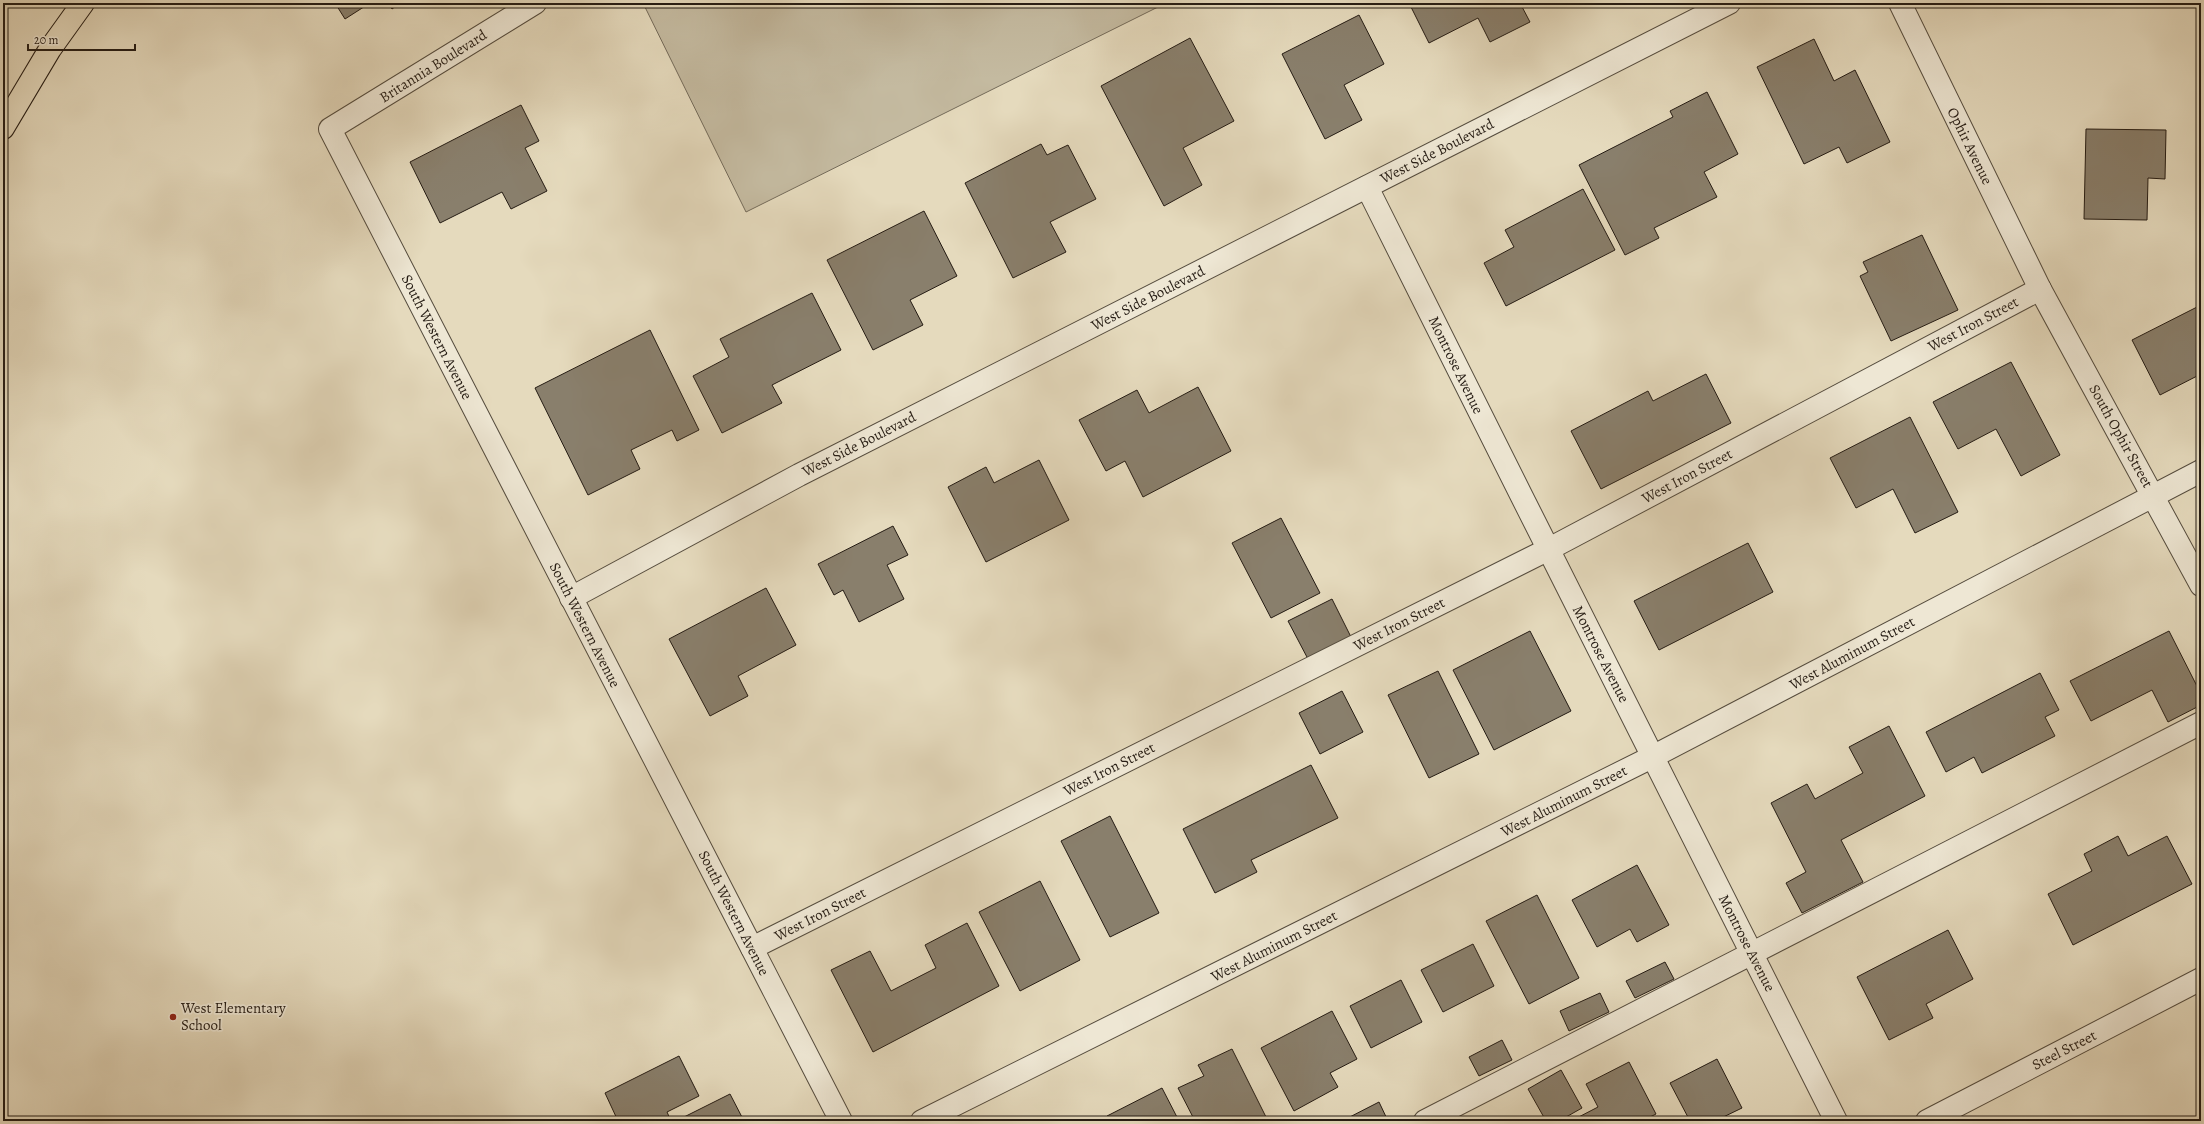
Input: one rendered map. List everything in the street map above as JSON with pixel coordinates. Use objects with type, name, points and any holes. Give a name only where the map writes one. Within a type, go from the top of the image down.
[{"type":"highway","points":[[3,128],[50,49],[83,3]]},
{"type":"street","name":"Britannia Boulevard","points":[[330,129],[535,3]]},
{"type":"street","name":"West Side Boulevard","points":[[571,598],[799,475],[1729,3]]},
{"type":"street","name":"Ophir Avenue","points":[[1900,3],[2040,288]]},
{"type":"street","name":"South Western Avenue","points":[[330,129],[841,1121]]},
{"type":"street","name":"Montrose Avenue","points":[[1368,187],[1547,550],[1654,756],[1836,1121]]},
{"type":"street","name":"South Ophir Street","points":[[2040,288],[2201,585]]},
{"type":"street","name":"West Iron Street","points":[[752,948],[1547,550],[2040,288]]},
{"type":"street","name":"West Aluminum Street","points":[[922,1121],[1654,756],[2201,471]]},
{"type":"street","points":[[1425,1121],[2201,723]]},
{"type":"street","name":"Steel Street","points":[[1927,1121],[2201,979]]},
{"type":"shaded area","points":[[643,3],[1166,3],[746,212]]},
{"type":"building","points":[[335,3],[370,3],[345,19]]},
{"type":"building","points":[[388,3],[400,3],[392,9]]},
{"type":"building","points":[[1409,3],[1520,3],[1530,22],[1490,42],[1478,18],[1429,43]]},
{"type":"building","points":[[1359,15],[1384,64],[1344,85],[1362,120],[1325,139],[1282,54]]},
{"type":"building","points":[[1190,38],[1234,121],[1183,148],[1202,185],[1164,206],[1101,86]]},
{"type":"building","points":[[1814,39],[1834,81],[1855,70],[1890,142],[1847,163],[1839,147],[1804,164],[1757,67]]},
{"type":"building","points":[[1707,92],[1738,154],[1704,172],[1717,197],[1654,228],[1659,238],[1625,255],[1579,165],[1673,117],[1670,111]]},
{"type":"building","points":[[521,105],[539,141],[525,148],[547,191],[511,209],[502,192],[440,223],[410,162]]},
{"type":"building","points":[[2086,129],[2166,130],[2165,179],[2148,178],[2147,220],[2084,219]]},
{"type":"building","points":[[1041,144],[1047,155],[1068,145],[1096,199],[1050,222],[1066,252],[1013,278],[965,183]]},
{"type":"building","points":[[1583,189],[1615,250],[1506,306],[1484,263],[1514,247],[1505,230]]},
{"type":"building","points":[[924,211],[957,276],[910,300],[923,325],[873,350],[827,260]]},
{"type":"building","points":[[1922,235],[1958,310],[1891,341],[1860,276],[1868,272],[1863,262]]},
{"type":"building","points":[[812,293],[841,350],[772,385],[782,403],[722,433],[693,376],[729,357],[720,339]]},
{"type":"building","points":[[2201,305],[2201,374],[2160,395],[2132,340]]},
{"type":"building","points":[[650,330],[699,430],[677,441],[672,430],[631,450],[640,469],[588,495],[535,388]]},
{"type":"building","points":[[2011,362],[2060,455],[2021,476],[1996,429],[1958,449],[1933,402]]},
{"type":"building","points":[[1706,374],[1731,423],[1601,489],[1571,431],[1648,391],[1653,401]]},
{"type":"building","points":[[1198,387],[1231,451],[1143,497],[1125,461],[1106,471],[1079,420],[1137,390],[1149,413]]},
{"type":"building","points":[[1910,417],[1958,512],[1915,533],[1893,489],[1856,508],[1830,458]]},
{"type":"building","points":[[1039,460],[1069,520],[986,562],[948,487],[986,467],[994,483]]},
{"type":"building","points":[[1281,518],[1320,593],[1271,618],[1232,543]]},
{"type":"building","points":[[893,526],[908,555],[887,565],[904,599],[859,622],[843,590],[834,595],[818,564]]},
{"type":"building","points":[[1748,543],[1773,592],[1659,650],[1634,601]]},
{"type":"building","points":[[766,588],[796,645],[738,676],[748,696],[710,716],[669,639]]},
{"type":"building","points":[[1332,599],[1351,637],[1308,659],[1288,621]]},
{"type":"building","points":[[1530,631],[1571,711],[1494,750],[1453,670]]},
{"type":"building","points":[[2169,631],[2201,694],[2201,705],[2168,722],[2152,690],[2091,721],[2070,681]]},
{"type":"building","points":[[1438,671],[1479,754],[1429,778],[1388,695]]},
{"type":"building","points":[[2040,673],[2059,710],[2045,717],[2055,736],[1982,773],[1974,757],[1946,772],[1926,732]]},
{"type":"building","points":[[1342,691],[1363,732],[1320,754],[1299,713]]},
{"type":"building","points":[[1889,726],[1925,796],[1841,840],[1863,882],[1802,913],[1786,883],[1806,872],[1771,803],[1807,784],[1815,799],[1863,773],[1849,747]]},
{"type":"building","points":[[1311,765],[1338,818],[1251,860],[1257,872],[1215,893],[1183,829]]},
{"type":"building","points":[[1110,816],[1159,913],[1110,937],[1061,841]]},
{"type":"building","points":[[2118,836],[2128,856],[2167,836],[2192,884],[2073,945],[2048,894],[2092,871],[2084,854]]},
{"type":"building","points":[[1637,865],[1669,925],[1637,942],[1630,929],[1597,947],[1572,900]]},
{"type":"building","points":[[1040,881],[1080,960],[1020,991],[979,912]]},
{"type":"building","points":[[1537,895],[1579,978],[1529,1004],[1486,921]]},
{"type":"building","points":[[967,923],[999,986],[873,1052],[831,970],[870,951],[891,991],[936,968],[925,945]]},
{"type":"building","points":[[1948,930],[1973,979],[1926,1004],[1933,1018],[1889,1040],[1857,977]]},
{"type":"building","points":[[1473,944],[1494,986],[1443,1012],[1421,970]]},
{"type":"building","points":[[1665,962],[1674,979],[1635,998],[1626,981]]},
{"type":"building","points":[[1401,980],[1422,1022],[1371,1048],[1350,1006]]},
{"type":"building","points":[[1600,993],[1609,1012],[1569,1031],[1560,1011]]},
{"type":"building","points":[[1332,1011],[1357,1059],[1330,1073],[1338,1087],[1294,1111],[1261,1048]]},
{"type":"building","points":[[1502,1040],[1512,1060],[1479,1076],[1469,1057]]},
{"type":"building","points":[[1232,1049],[1268,1121],[1195,1121],[1178,1088],[1204,1076],[1198,1065]]},
{"type":"building","points":[[679,1056],[699,1096],[667,1112],[671,1121],[618,1121],[605,1093]]},
{"type":"building","points":[[1717,1059],[1742,1108],[1715,1121],[1690,1121],[1670,1083]]},
{"type":"building","points":[[1629,1062],[1656,1114],[1648,1118],[1649,1121],[1571,1121],[1598,1107],[1586,1084]]},
{"type":"building","points":[[1561,1070],[1582,1108],[1559,1121],[1546,1121],[1528,1089]]},
{"type":"building","points":[[1162,1088],[1179,1121],[1110,1121],[1107,1116]]},
{"type":"building","points":[[730,1094],[744,1121],[678,1120]]},
{"type":"building","points":[[1379,1102],[1388,1121],[1342,1121]]},
{"type":"place","name":"West Elementary School","points":[[173,1017]]}]
